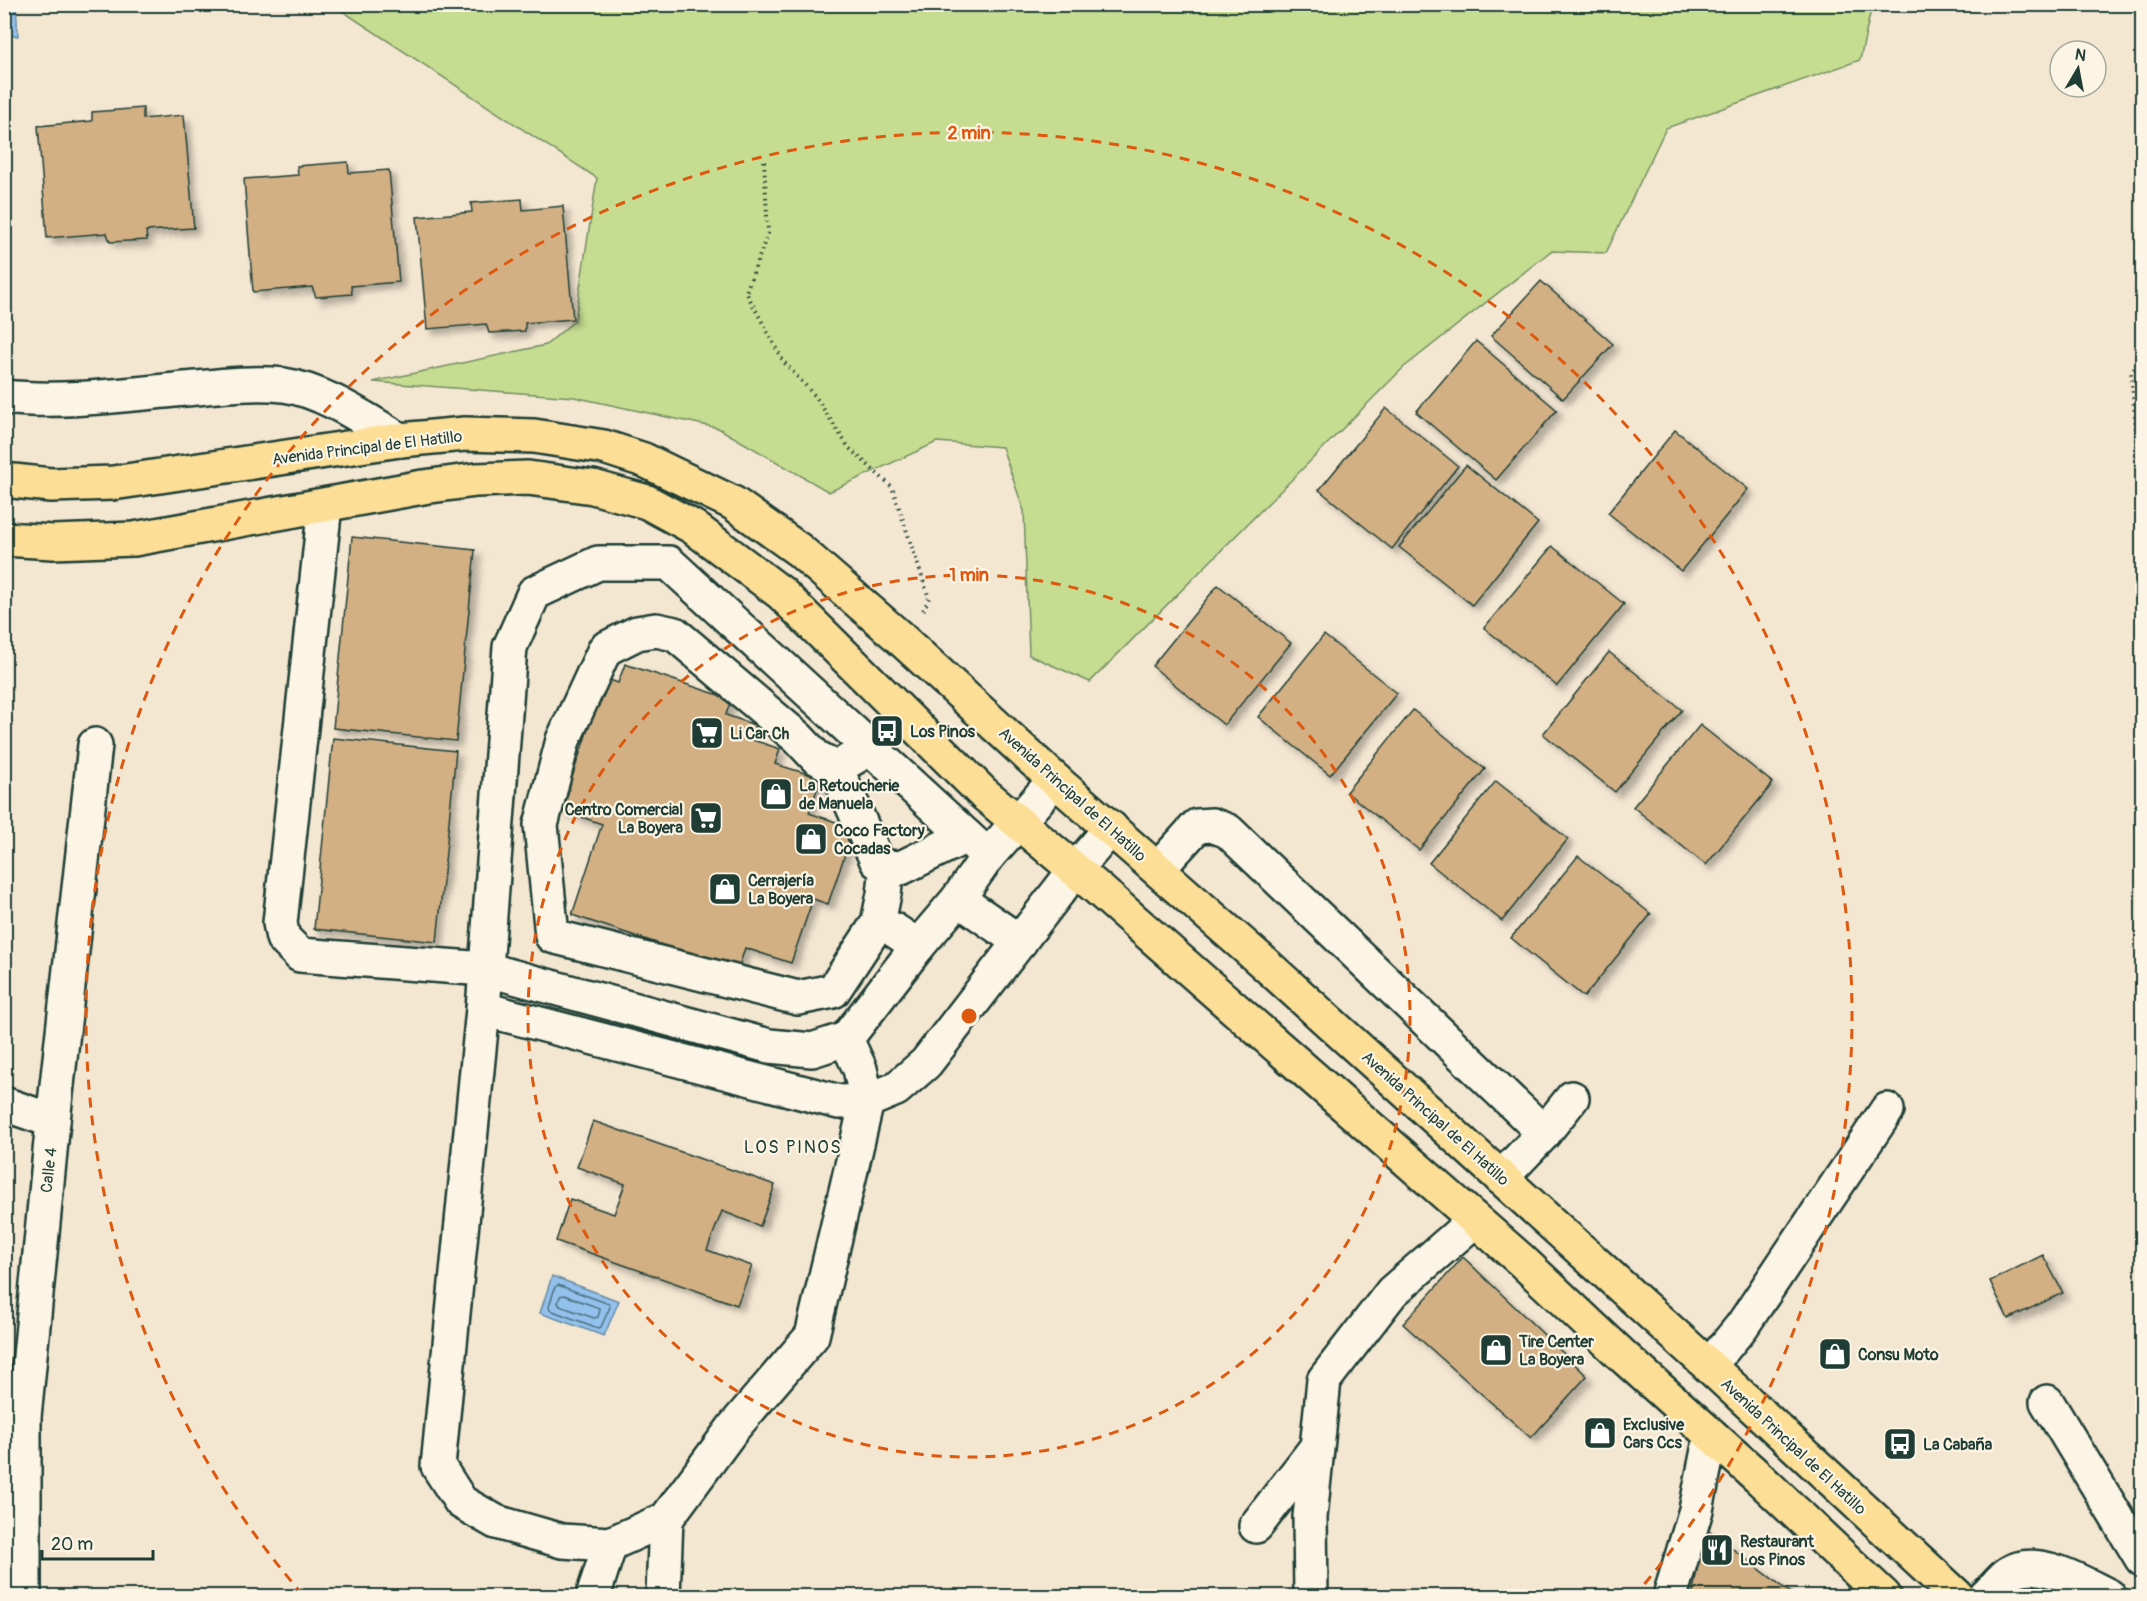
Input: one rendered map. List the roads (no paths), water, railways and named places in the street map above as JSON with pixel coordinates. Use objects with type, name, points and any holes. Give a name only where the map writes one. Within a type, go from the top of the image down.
[{"type":"main road","name":"Avenida Principal de El Hatillo","points":[[4,480],[51,485],[113,483],[400,440],[465,434],[534,436],[604,447],[644,460],[733,503],[799,550],[907,644],[1054,780],[1264,963],[1709,1366],[1957,1596]]},
{"type":"main road","points":[[4,540],[53,542],[134,539],[476,480],[528,478],[593,488],[647,502],[693,527],[781,593],[983,793],[1075,870],[1475,1220],[1758,1477],[1875,1594]]},
{"type":"street","points":[[4,397],[28,400],[246,384],[286,386],[321,397],[357,414],[400,440]]},
{"type":"street","points":[[325,505],[280,923],[283,938],[300,955],[485,969],[769,1046],[812,1050],[846,1039],[918,946],[958,899],[977,846]]},
{"type":"street","points":[[846,1039],[860,1069],[867,1101],[812,1336],[734,1427],[666,1519],[610,1544],[562,1541],[496,1522],[460,1502],[438,1466],[483,1010],[510,647],[534,593],[598,563],[669,563],[977,846]]},
{"type":"street","points":[[886,867],[884,894],[878,923],[833,991],[798,998],[552,936],[541,825],[563,740],[605,649],[637,633],[656,630],[675,634],[798,738],[816,757],[836,768],[877,861],[886,867],[901,868],[977,846],[1017,821],[1054,780]]},
{"type":"street","name":"Calle 4","points":[[24,1596],[14,1417],[53,1121],[95,745]]},
{"type":"street","points":[[836,768],[871,748]]},
{"type":"street","points":[[496,819],[532,830],[541,825]]},
{"type":"street","points":[[1158,870],[1197,826],[1212,825],[1228,831],[1544,1133]]},
{"type":"street","points":[[483,1010],[839,1102],[867,1101],[897,1089],[926,1064],[1075,870],[1111,828]]},
{"type":"street","points":[[958,899],[1020,942]]},
{"type":"street","points":[[878,923],[894,930],[918,946]]},
{"type":"street","points":[[1501,1178],[1544,1133],[1572,1098]]},
{"type":"street","points":[[4,1104],[53,1121]]},
{"type":"street","points":[[1709,1366],[1742,1326],[1887,1110]]},
{"type":"street","points":[[1311,1596],[1310,1517],[1324,1380],[1392,1293],[1475,1220]]},
{"type":"street","points":[[2047,1402],[2142,1559]]},
{"type":"street","points":[[1670,1596],[1696,1510],[1711,1435]]},
{"type":"street","points":[[1256,1526],[1316,1448]]},
{"type":"street","points":[[663,1596],[666,1519]]},
{"type":"street","points":[[593,1596],[610,1544]]},
{"type":"street","points":[[1986,1596],[2009,1573],[2028,1568],[2042,1568],[2055,1572],[2109,1596]]},
{"type":"water","points":[[4,5],[16,5],[18,36],[5,36]]},
{"type":"water","points":[[552,1276],[619,1301],[604,1336],[540,1313]]},
{"type":"place","name":"Los Pinos","points":[[887,731]]},
{"type":"place","name":"Li Car Ch","points":[[707,733]]},
{"type":"place","name":"La Retoucherie de Manuela","points":[[776,794]]},
{"type":"place","name":"Centro Comercial La Boyera","points":[[706,818]]},
{"type":"place","name":"Coco Factory Cocadas","points":[[811,839]]},
{"type":"place","name":"Cerrajería La Boyera","points":[[725,889]]},
{"type":"place","name":"Tire Center La Boyera","points":[[1496,1350]]},
{"type":"place","name":"Consu Moto","points":[[1835,1354]]},
{"type":"place","name":"Exclusive Cars Ccs","points":[[1600,1433]]},
{"type":"place","name":"La Cabaña","points":[[1900,1444]]},
{"type":"place","name":"Restaurant Los Pinos","points":[[1717,1550]]},
{"type":"district","name":"LOS PINOS","points":[[793,1147]]}]
